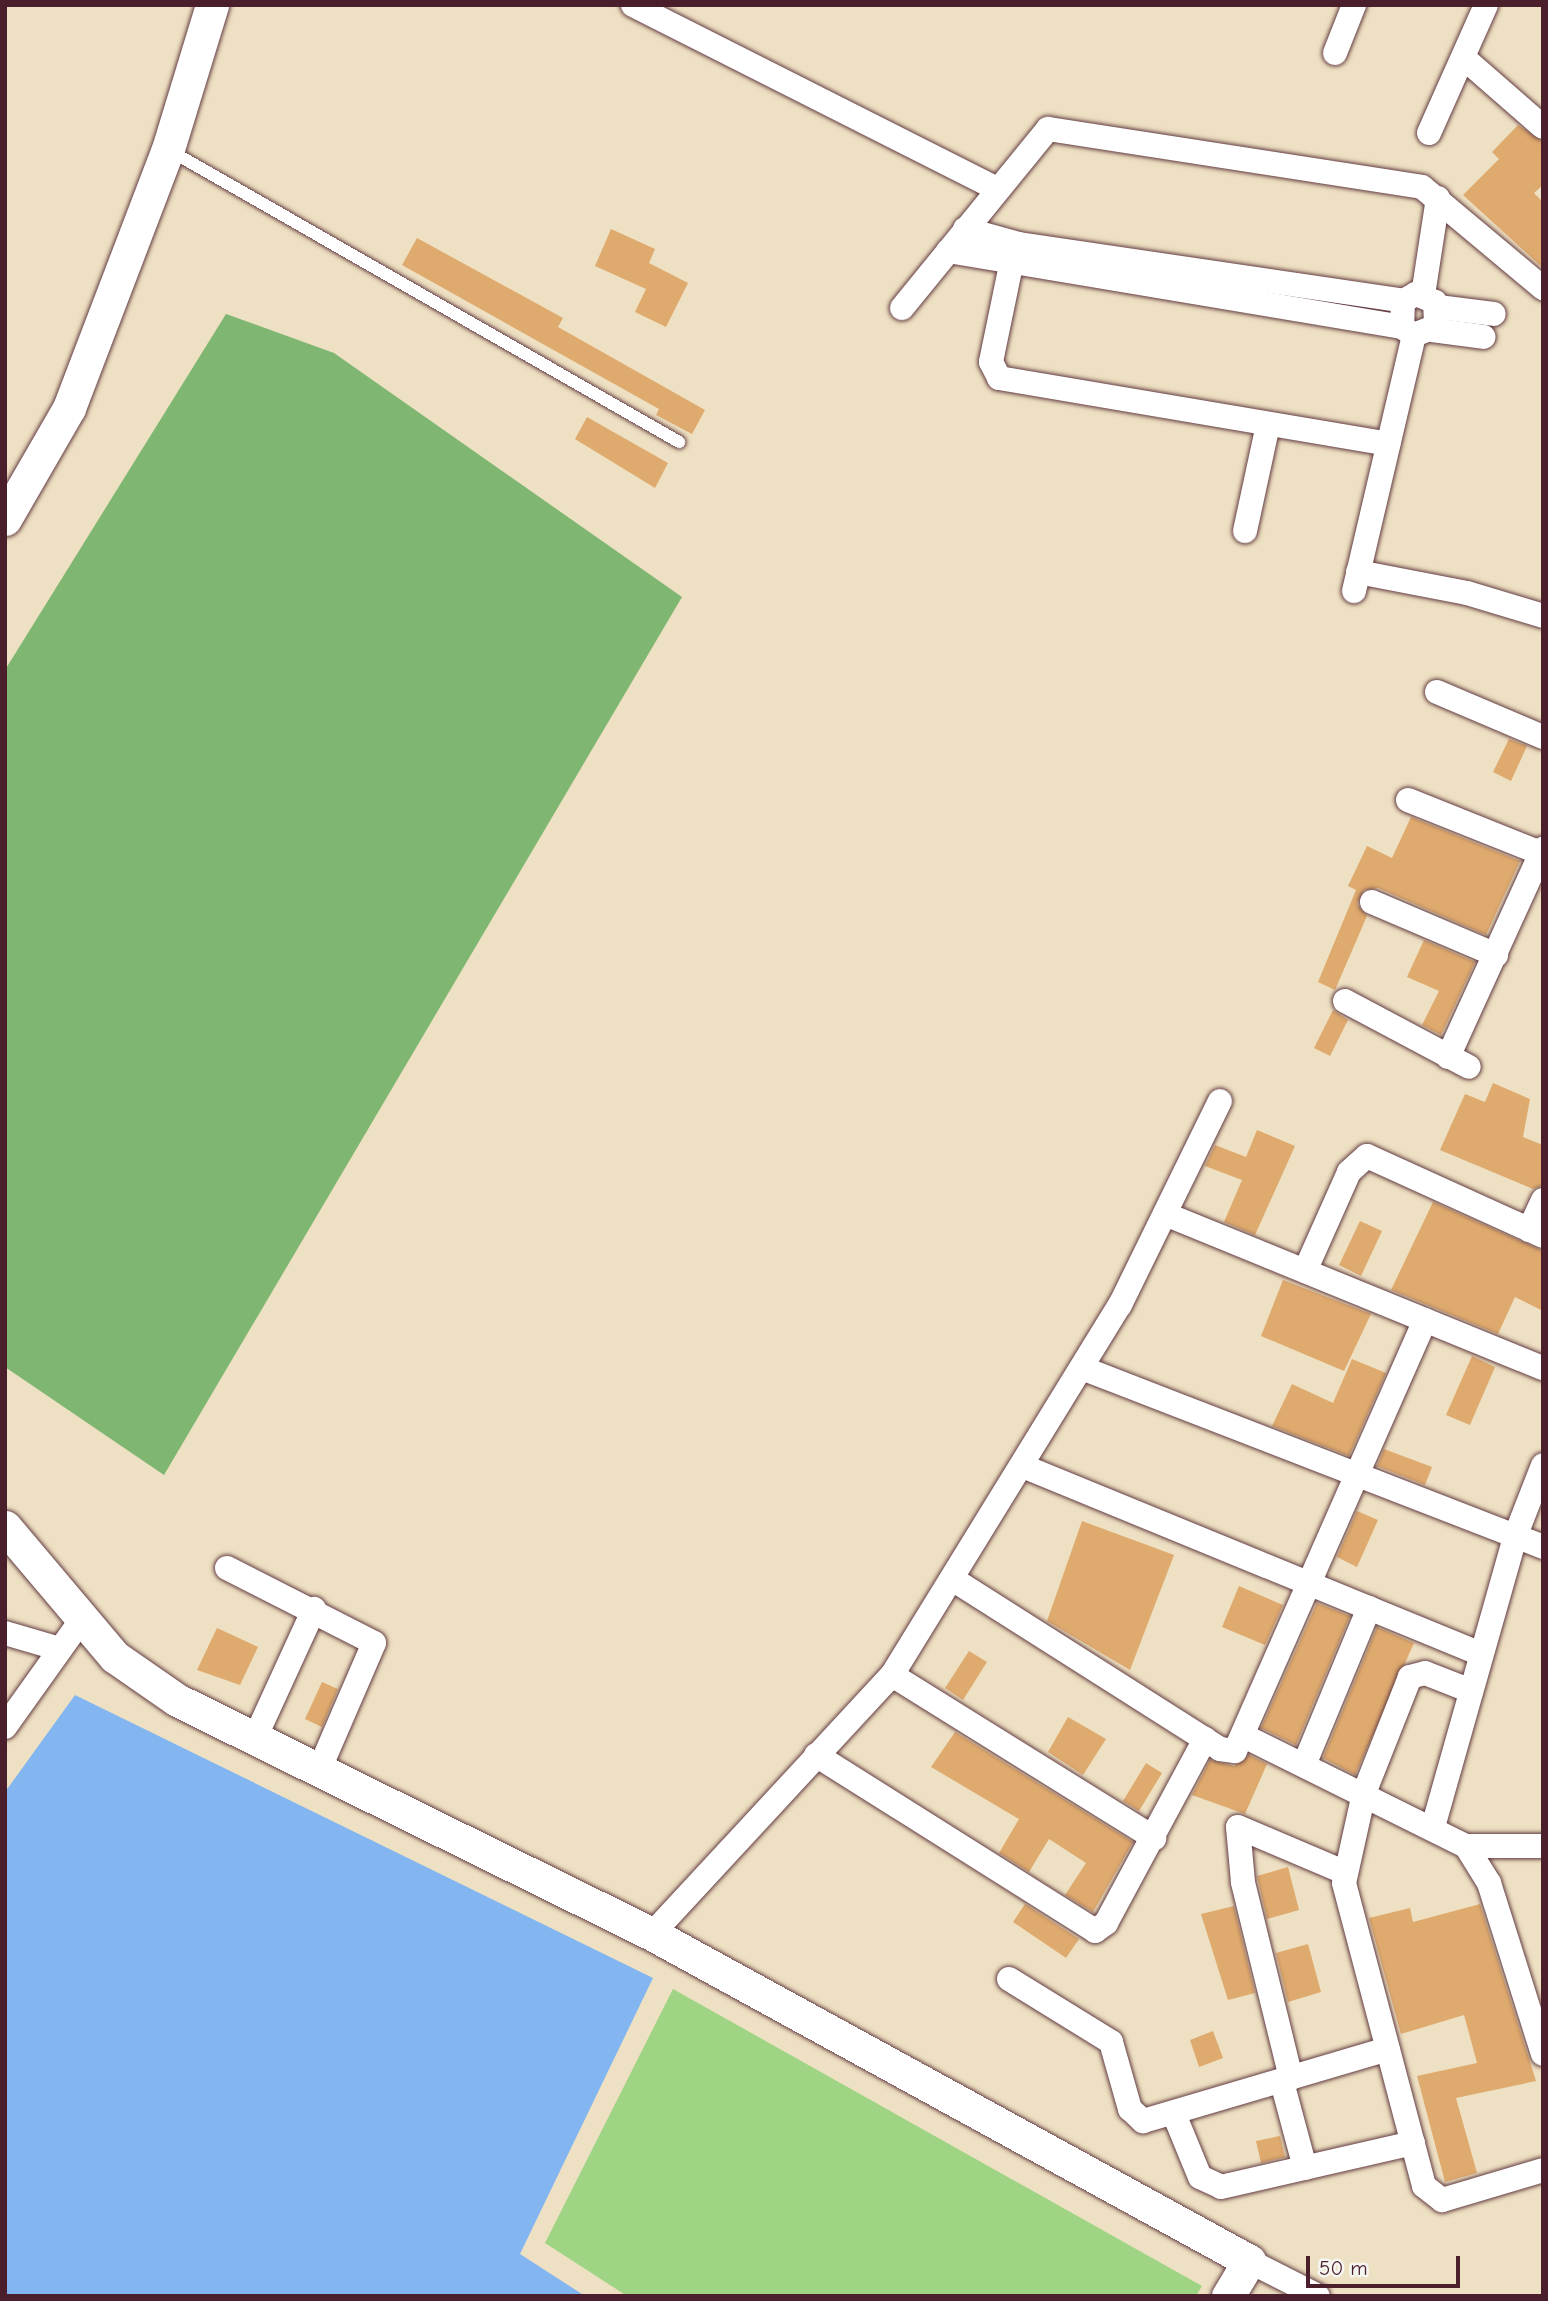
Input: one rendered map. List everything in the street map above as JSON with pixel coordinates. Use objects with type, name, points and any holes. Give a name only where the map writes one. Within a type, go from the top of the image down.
[{"type":"main road","points":[[5,519],[69,408],[168,149],[212,5]]},
{"type":"main road","points":[[5,1527],[80,1622],[116,1657],[177,1700],[652,1934],[1249,2261],[1228,2296]]},
{"type":"street","points":[[633,5],[997,189]]},
{"type":"street","points":[[1335,53],[1354,5]]},
{"type":"street","points":[[1429,133],[1465,59],[1486,5]]},
{"type":"street","points":[[1465,59],[1543,127]]},
{"type":"street","points":[[902,308],[1037,137],[1063,129],[1399,180],[1438,198],[1543,288]]},
{"type":"street","points":[[1438,198],[1419,316],[1356,582],[1467,593],[1542,615]]},
{"type":"street","points":[[965,229],[1019,244],[1419,316],[1484,337]]},
{"type":"street","points":[[948,251],[1012,265],[1419,316],[1494,314]]},
{"type":"street","points":[[1012,265],[992,362],[999,378],[1388,444]]},
{"type":"street","points":[[1245,531],[1268,425]]},
{"type":"street","points":[[1437,692],[1543,737]]},
{"type":"street","points":[[1345,1002],[1459,1062],[1496,955],[1542,852],[1408,800]]},
{"type":"street","points":[[1372,902],[1496,955]]},
{"type":"street","points":[[652,1934],[892,1675],[1025,1467],[1082,1368],[1165,1214],[1220,1101]]},
{"type":"street","points":[[1305,1271],[1349,1172],[1367,1156],[1536,1233],[1543,1200]]},
{"type":"street","points":[[1165,1214],[1543,1368]]},
{"type":"street","points":[[954,1580],[1229,1752],[1244,1736],[1353,1475],[1426,1320]]},
{"type":"street","points":[[1082,1368],[1543,1547]]},
{"type":"street","points":[[1433,1827],[1516,1537],[1543,1465]]},
{"type":"street","points":[[1025,1467],[1481,1654]]},
{"type":"street","points":[[227,1568],[313,1609],[374,1643],[319,1770]]},
{"type":"street","points":[[1304,1765],[1369,1608]]},
{"type":"street","points":[[255,1738],[313,1609]]},
{"type":"street","points":[[5,1727],[80,1622]]},
{"type":"street","points":[[5,1633],[60,1650]]},
{"type":"street","points":[[1471,1692],[1425,1672],[1410,1677],[1364,1793],[1344,1871],[1424,2186],[1442,2200],[1543,2170]]},
{"type":"street","points":[[892,1675],[1154,1838]]},
{"type":"street","points":[[1244,1736],[1433,1827],[1466,1846],[1489,1883],[1536,2009],[1543,2054]]},
{"type":"street","points":[[816,1755],[1095,1931],[1154,1838],[1205,1739]]},
{"type":"street","points":[[1305,2168],[1243,1882],[1238,1827],[1344,1871]]},
{"type":"street","points":[[1466,1846],[1543,1846]]},
{"type":"street","points":[[1009,1979],[1111,2042],[1136,2118],[1174,2114],[1388,2049]]},
{"type":"street","points":[[1174,2114],[1192,2163],[1209,2185],[1305,2168],[1413,2143]]},
{"type":"street","points":[[1249,2261],[1318,2296]]},
{"type":"lane","points":[[168,149],[679,442]]},
{"type":"green space","points":[[226,314],[334,353],[682,597],[164,1475],[5,1367],[5,670]]},
{"type":"green space","points":[[673,1989],[1202,2286],[1196,2296],[627,2296],[545,2243]]},
{"type":"water","points":[[75,1695],[653,1978],[520,2254],[585,2296],[5,2296],[5,1792]]},
{"type":"building","points":[[1518,125],[1543,142],[1543,185],[1534,193],[1543,202],[1543,268],[1463,195],[1499,159],[1492,152]]},
{"type":"building","points":[[611,229],[655,249],[649,263],[688,283],[666,327],[635,312],[646,289],[595,266]]},
{"type":"building","points":[[417,238],[563,318],[558,327],[705,410],[692,434],[656,415],[659,409],[402,265]]},
{"type":"building","points":[[587,417],[668,463],[655,488],[575,439]]},
{"type":"building","points":[[1509,739],[1527,746],[1511,781],[1493,772]]},
{"type":"building","points":[[1411,817],[1520,861],[1486,935],[1378,888],[1364,890],[1357,904],[1367,916],[1335,990],[1318,982],[1356,890],[1348,886],[1367,846],[1392,858]]},
{"type":"building","points":[[1424,940],[1475,962],[1441,1035],[1422,1025],[1439,991],[1407,977]]},
{"type":"building","points":[[1333,1010],[1348,1020],[1330,1056],[1314,1048]]},
{"type":"building","points":[[1493,1083],[1530,1099],[1523,1137],[1543,1145],[1543,1185],[1533,1189],[1440,1150],[1465,1094],[1485,1102]]},
{"type":"building","points":[[1257,1130],[1295,1146],[1255,1235],[1224,1222],[1242,1180],[1205,1166],[1215,1145],[1246,1157]]},
{"type":"building","points":[[1433,1202],[1543,1251],[1543,1311],[1515,1297],[1498,1334],[1391,1290]]},
{"type":"building","points":[[1360,1221],[1382,1231],[1361,1276],[1339,1265]]},
{"type":"building","points":[[1283,1280],[1371,1314],[1344,1371],[1261,1336]]},
{"type":"building","points":[[1472,1356],[1495,1367],[1470,1425],[1446,1415]]},
{"type":"building","points":[[1352,1359],[1386,1373],[1349,1456],[1272,1426],[1292,1384],[1333,1403]]},
{"type":"building","points":[[1384,1449],[1432,1467],[1425,1485],[1377,1466]]},
{"type":"building","points":[[1357,1511],[1378,1520],[1357,1567],[1337,1557]]},
{"type":"building","points":[[1082,1521],[1174,1555],[1130,1670],[1047,1621]]},
{"type":"building","points":[[1239,1586],[1283,1605],[1265,1645],[1222,1627]]},
{"type":"building","points":[[1317,1603],[1350,1616],[1296,1745],[1261,1728]]},
{"type":"building","points":[[1377,1627],[1414,1643],[1355,1775],[1323,1758]]},
{"type":"building","points":[[217,1628],[258,1647],[240,1685],[197,1670]]},
{"type":"building","points":[[969,1651],[987,1662],[963,1700],[945,1688]]},
{"type":"building","points":[[322,1682],[338,1689],[322,1727],[305,1719]]},
{"type":"building","points":[[1068,1717],[1106,1739],[1083,1775],[1048,1752]]},
{"type":"building","points":[[955,1732],[1133,1842],[1093,1912],[1065,1895],[1086,1863],[1049,1839],[1029,1872],[999,1853],[1019,1819],[931,1767]]},
{"type":"building","points":[[1249,1755],[1267,1764],[1245,1814],[1192,1795],[1210,1760],[1234,1766]]},
{"type":"building","points":[[1146,1763],[1162,1773],[1139,1811],[1123,1801]]},
{"type":"building","points":[[1288,1867],[1299,1910],[1267,1919],[1257,1876]]},
{"type":"building","points":[[1025,1904],[1079,1939],[1066,1958],[1013,1922]]},
{"type":"building","points":[[1480,1904],[1536,2081],[1456,2098],[1477,2173],[1445,2182],[1417,2076],[1477,2063],[1464,2015],[1401,2034],[1369,1918],[1410,1908],[1413,1922]]},
{"type":"building","points":[[1234,1906],[1255,1993],[1228,2000],[1201,1914]]},
{"type":"building","points":[[1308,1944],[1321,1992],[1288,2002],[1276,1953]]},
{"type":"building","points":[[1213,2031],[1223,2058],[1199,2067],[1190,2040]]},
{"type":"building","points":[[1280,2136],[1285,2157],[1261,2163],[1256,2141]]}]
